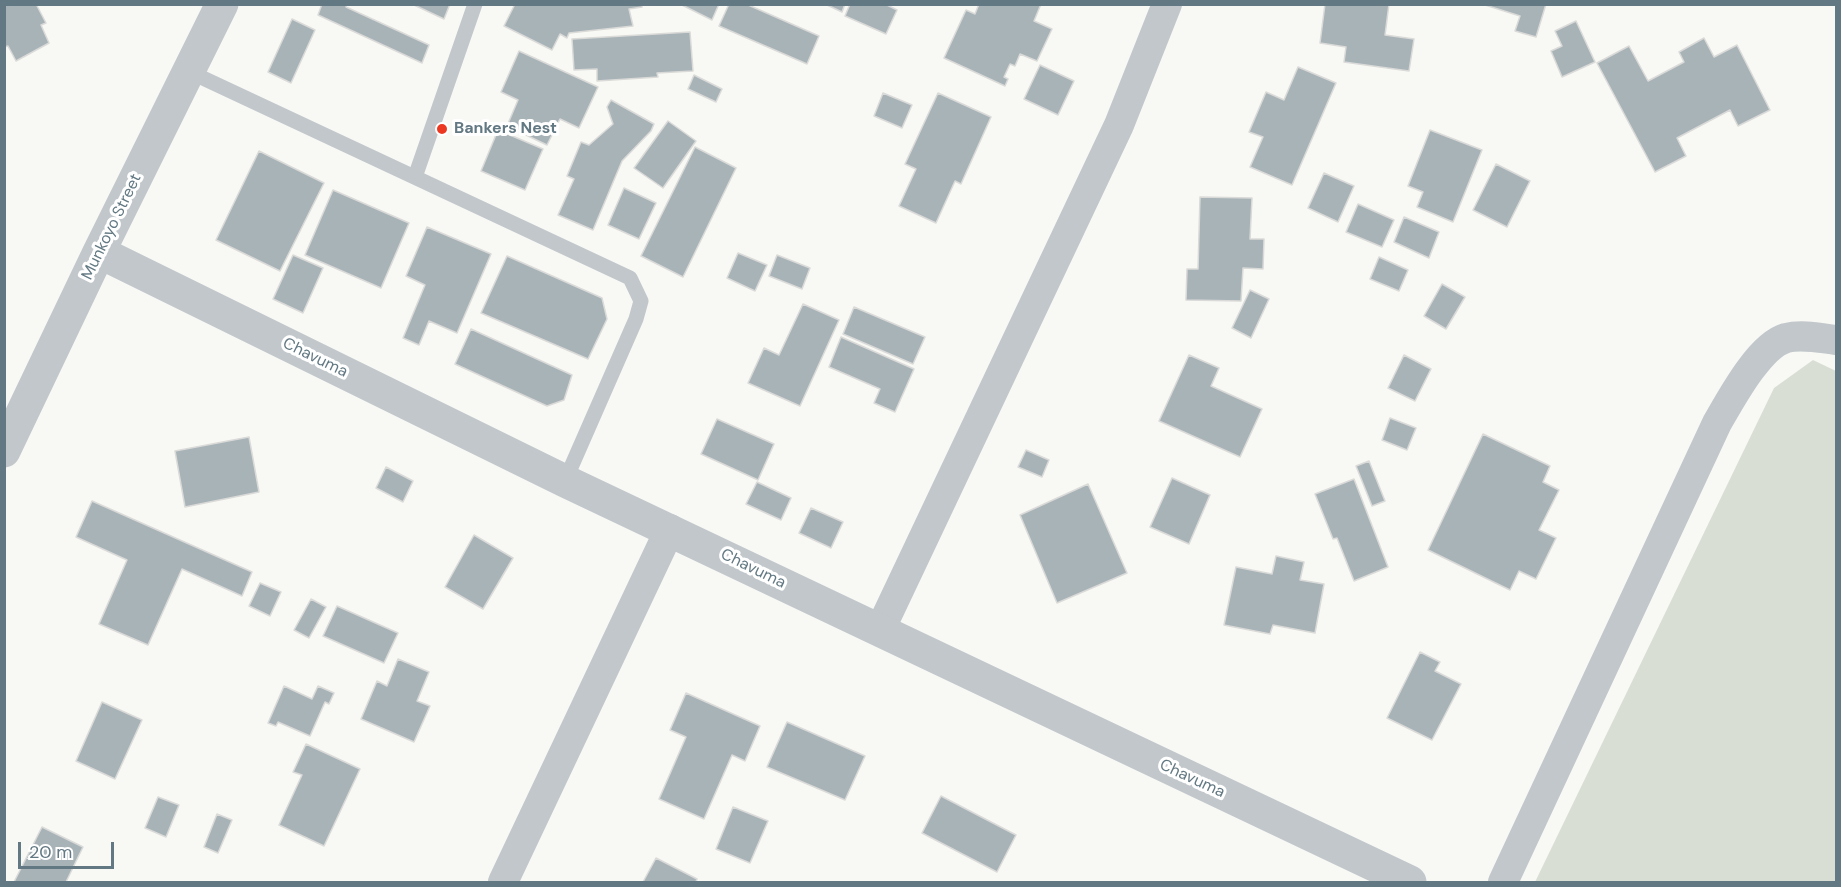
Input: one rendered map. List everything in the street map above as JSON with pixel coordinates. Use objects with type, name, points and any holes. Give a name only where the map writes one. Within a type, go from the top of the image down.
[{"type":"street","name":"Munkoyo Street","points":[[4,451],[99,252],[222,4]]},
{"type":"street","points":[[880,630],[1119,125],[1167,4]]},
{"type":"street","name":"Chavuma","points":[[99,252],[566,481],[1410,882]]},
{"type":"street","points":[[1503,882],[1716,423],[1757,358],[1784,339],[1809,336],[1836,340]]},
{"type":"street","points":[[504,882],[670,529]]},
{"type":"lane","points":[[415,177],[475,4]]},
{"type":"lane","points":[[190,72],[630,278],[641,301],[636,319],[566,481]]},
{"type":"shaded area","points":[[1813,360],[1836,371],[1836,882],[1535,882],[1774,388]]},
{"type":"building","points":[[4,4],[36,4],[46,23],[41,25],[49,43],[16,61],[8,46],[4,47]]},
{"type":"building","points":[[322,4],[347,4],[346,7],[429,45],[422,63],[318,15]]},
{"type":"building","points":[[412,4],[450,4],[444,19]]},
{"type":"building","points":[[515,4],[642,4],[642,7],[629,9],[633,26],[569,33],[567,38],[560,34],[552,50],[504,26]]},
{"type":"building","points":[[680,4],[719,4],[712,20]]},
{"type":"building","points":[[729,4],[746,4],[819,36],[807,64],[719,26]]},
{"type":"building","points":[[825,4],[845,4],[842,12]]},
{"type":"building","points":[[850,4],[885,4],[897,10],[886,34],[845,16]]},
{"type":"building","points":[[979,4],[1041,4],[1034,21],[1052,29],[1037,61],[1020,54],[1015,66],[1010,64],[1004,77],[1008,79],[1005,86],[944,58],[966,10],[975,14]]},
{"type":"building","points":[[1325,4],[1389,4],[1385,35],[1414,39],[1409,71],[1344,62],[1346,47],[1320,43]]},
{"type":"building","points":[[1482,4],[1546,4],[1536,37],[1515,31],[1520,16]]},
{"type":"building","points":[[292,19],[315,30],[291,83],[268,72]]},
{"type":"building","points":[[1576,21],[1595,62],[1562,77],[1551,51],[1562,46],[1555,31]]},
{"type":"building","points":[[690,32],[693,71],[657,73],[658,77],[597,81],[597,69],[574,70],[572,39]]},
{"type":"building","points":[[1704,38],[1714,57],[1737,45],[1770,110],[1738,126],[1730,110],[1677,138],[1686,156],[1655,172],[1597,63],[1629,46],[1648,81],[1684,62],[1679,52]]},
{"type":"building","points":[[519,51],[598,87],[579,128],[560,119],[547,145],[507,126],[518,100],[501,92]]},
{"type":"building","points":[[1040,65],[1074,81],[1058,115],[1024,99]]},
{"type":"building","points":[[1298,67],[1336,83],[1292,185],[1250,167],[1263,137],[1249,132],[1266,92],[1284,100]]},
{"type":"building","points":[[694,75],[722,89],[716,102],[688,89]]},
{"type":"building","points":[[883,93],[912,105],[902,128],[874,116]]},
{"type":"building","points":[[938,93],[991,117],[961,184],[955,181],[936,223],[899,206],[916,169],[905,164]]},
{"type":"building","points":[[611,100],[654,124],[651,131],[622,161],[593,230],[558,215],[574,179],[567,176],[581,142],[589,145],[613,124],[607,107]]},
{"type":"building","points":[[668,121],[696,141],[663,188],[634,168]]},
{"type":"building","points":[[498,130],[543,149],[525,190],[481,171]]},
{"type":"building","points":[[1430,130],[1482,150],[1453,222],[1417,207],[1423,192],[1408,186]]},
{"type":"building","points":[[695,147],[736,168],[683,277],[641,256]]},
{"type":"building","points":[[259,151],[324,183],[280,271],[216,240]]},
{"type":"building","points":[[1496,164],[1530,181],[1507,227],[1473,210]]},
{"type":"building","points":[[1324,173],[1354,186],[1338,222],[1308,208]]},
{"type":"building","points":[[624,188],[656,203],[639,239],[608,225]]},
{"type":"building","points":[[333,190],[409,223],[381,288],[305,255]]},
{"type":"building","points":[[1200,197],[1252,198],[1250,239],[1264,239],[1263,269],[1243,268],[1241,301],[1186,300],[1187,269],[1198,269]]},
{"type":"building","points":[[1358,204],[1394,220],[1382,247],[1346,232]]},
{"type":"building","points":[[1404,217],[1439,232],[1429,258],[1394,242]]},
{"type":"building","points":[[427,227],[491,254],[457,333],[429,321],[419,345],[403,338],[425,285],[406,276]]},
{"type":"building","points":[[738,253],[767,265],[755,291],[727,278]]},
{"type":"building","points":[[293,255],[323,268],[303,313],[273,299]]},
{"type":"building","points":[[777,255],[810,268],[802,289],[769,276]]},
{"type":"building","points":[[507,256],[602,298],[607,319],[588,359],[481,313]]},
{"type":"building","points":[[1379,257],[1408,270],[1399,291],[1370,279]]},
{"type":"building","points":[[1442,284],[1465,297],[1446,329],[1424,316]]},
{"type":"building","points":[[1250,290],[1269,299],[1251,338],[1232,328]]},
{"type":"building","points":[[803,304],[839,320],[800,406],[748,383],[764,348],[779,355]]},
{"type":"building","points":[[854,307],[925,337],[913,364],[843,334]]},
{"type":"building","points":[[471,329],[572,375],[564,400],[547,406],[455,364]]},
{"type":"building","points":[[841,337],[914,369],[895,412],[874,403],[880,389],[829,367]]},
{"type":"building","points":[[1189,355],[1219,368],[1211,386],[1262,409],[1240,457],[1159,421]]},
{"type":"building","points":[[1404,355],[1431,369],[1415,401],[1388,388]]},
{"type":"building","points":[[1390,418],[1416,428],[1407,450],[1382,440]]},
{"type":"building","points":[[717,419],[774,444],[758,480],[701,454]]},
{"type":"building","points":[[1483,434],[1550,466],[1543,482],[1559,490],[1539,530],[1556,538],[1536,579],[1519,571],[1510,590],[1428,550]]},
{"type":"building","points":[[249,437],[259,492],[185,507],[175,451]]},
{"type":"building","points":[[1026,450],[1049,460],[1042,477],[1018,467]]},
{"type":"building","points":[[1369,461],[1385,501],[1372,506],[1356,466]]},
{"type":"building","points":[[386,467],[413,481],[403,502],[376,488]]},
{"type":"building","points":[[1172,478],[1210,495],[1189,544],[1150,527]]},
{"type":"building","points":[[1354,479],[1388,567],[1354,581],[1337,538],[1333,539],[1315,494]]},
{"type":"building","points":[[757,482],[791,498],[781,520],[746,504]]},
{"type":"building","points":[[1088,484],[1127,573],[1057,603],[1020,515]]},
{"type":"building","points":[[92,501],[252,572],[242,596],[182,569],[148,645],[99,624],[127,560],[76,537]]},
{"type":"building","points":[[811,508],[843,522],[831,548],[799,533]]},
{"type":"building","points":[[474,535],[513,558],[483,609],[445,587]]},
{"type":"building","points":[[1276,556],[1304,562],[1300,580],[1324,584],[1315,633],[1273,625],[1270,634],[1224,625],[1236,567],[1272,574]]},
{"type":"building","points":[[260,583],[281,592],[270,616],[249,606]]},
{"type":"building","points":[[311,599],[326,607],[309,638],[294,630]]},
{"type":"building","points":[[337,606],[398,633],[384,663],[323,636]]},
{"type":"building","points":[[1420,652],[1440,662],[1435,671],[1461,684],[1432,740],[1387,718]]},
{"type":"building","points":[[398,659],[429,672],[417,701],[430,706],[414,742],[361,719],[377,681],[387,686]]},
{"type":"building","points":[[284,686],[312,699],[318,686],[334,693],[329,704],[325,702],[310,736],[278,722],[276,726],[268,723]]},
{"type":"building","points":[[686,693],[760,726],[745,761],[732,755],[704,819],[659,799],[686,737],[670,730]]},
{"type":"building","points":[[102,702],[142,720],[115,779],[76,761]]},
{"type":"building","points":[[787,722],[865,756],[845,800],[767,767]]},
{"type":"building","points":[[306,744],[360,769],[324,846],[279,825],[302,775],[293,772]]},
{"type":"building","points":[[941,796],[1016,835],[997,872],[922,833]]},
{"type":"building","points":[[158,797],[179,805],[166,837],[145,828]]},
{"type":"building","points":[[733,807],[768,821],[750,863],[716,849]]},
{"type":"building","points":[[217,814],[232,820],[218,853],[204,847]]},
{"type":"building","points":[[42,827],[83,847],[66,882],[14,882]]},
{"type":"building","points":[[656,858],[697,879],[696,882],[643,882]]},
{"type":"place","name":"Bankers Nest","points":[[442,129]]}]
